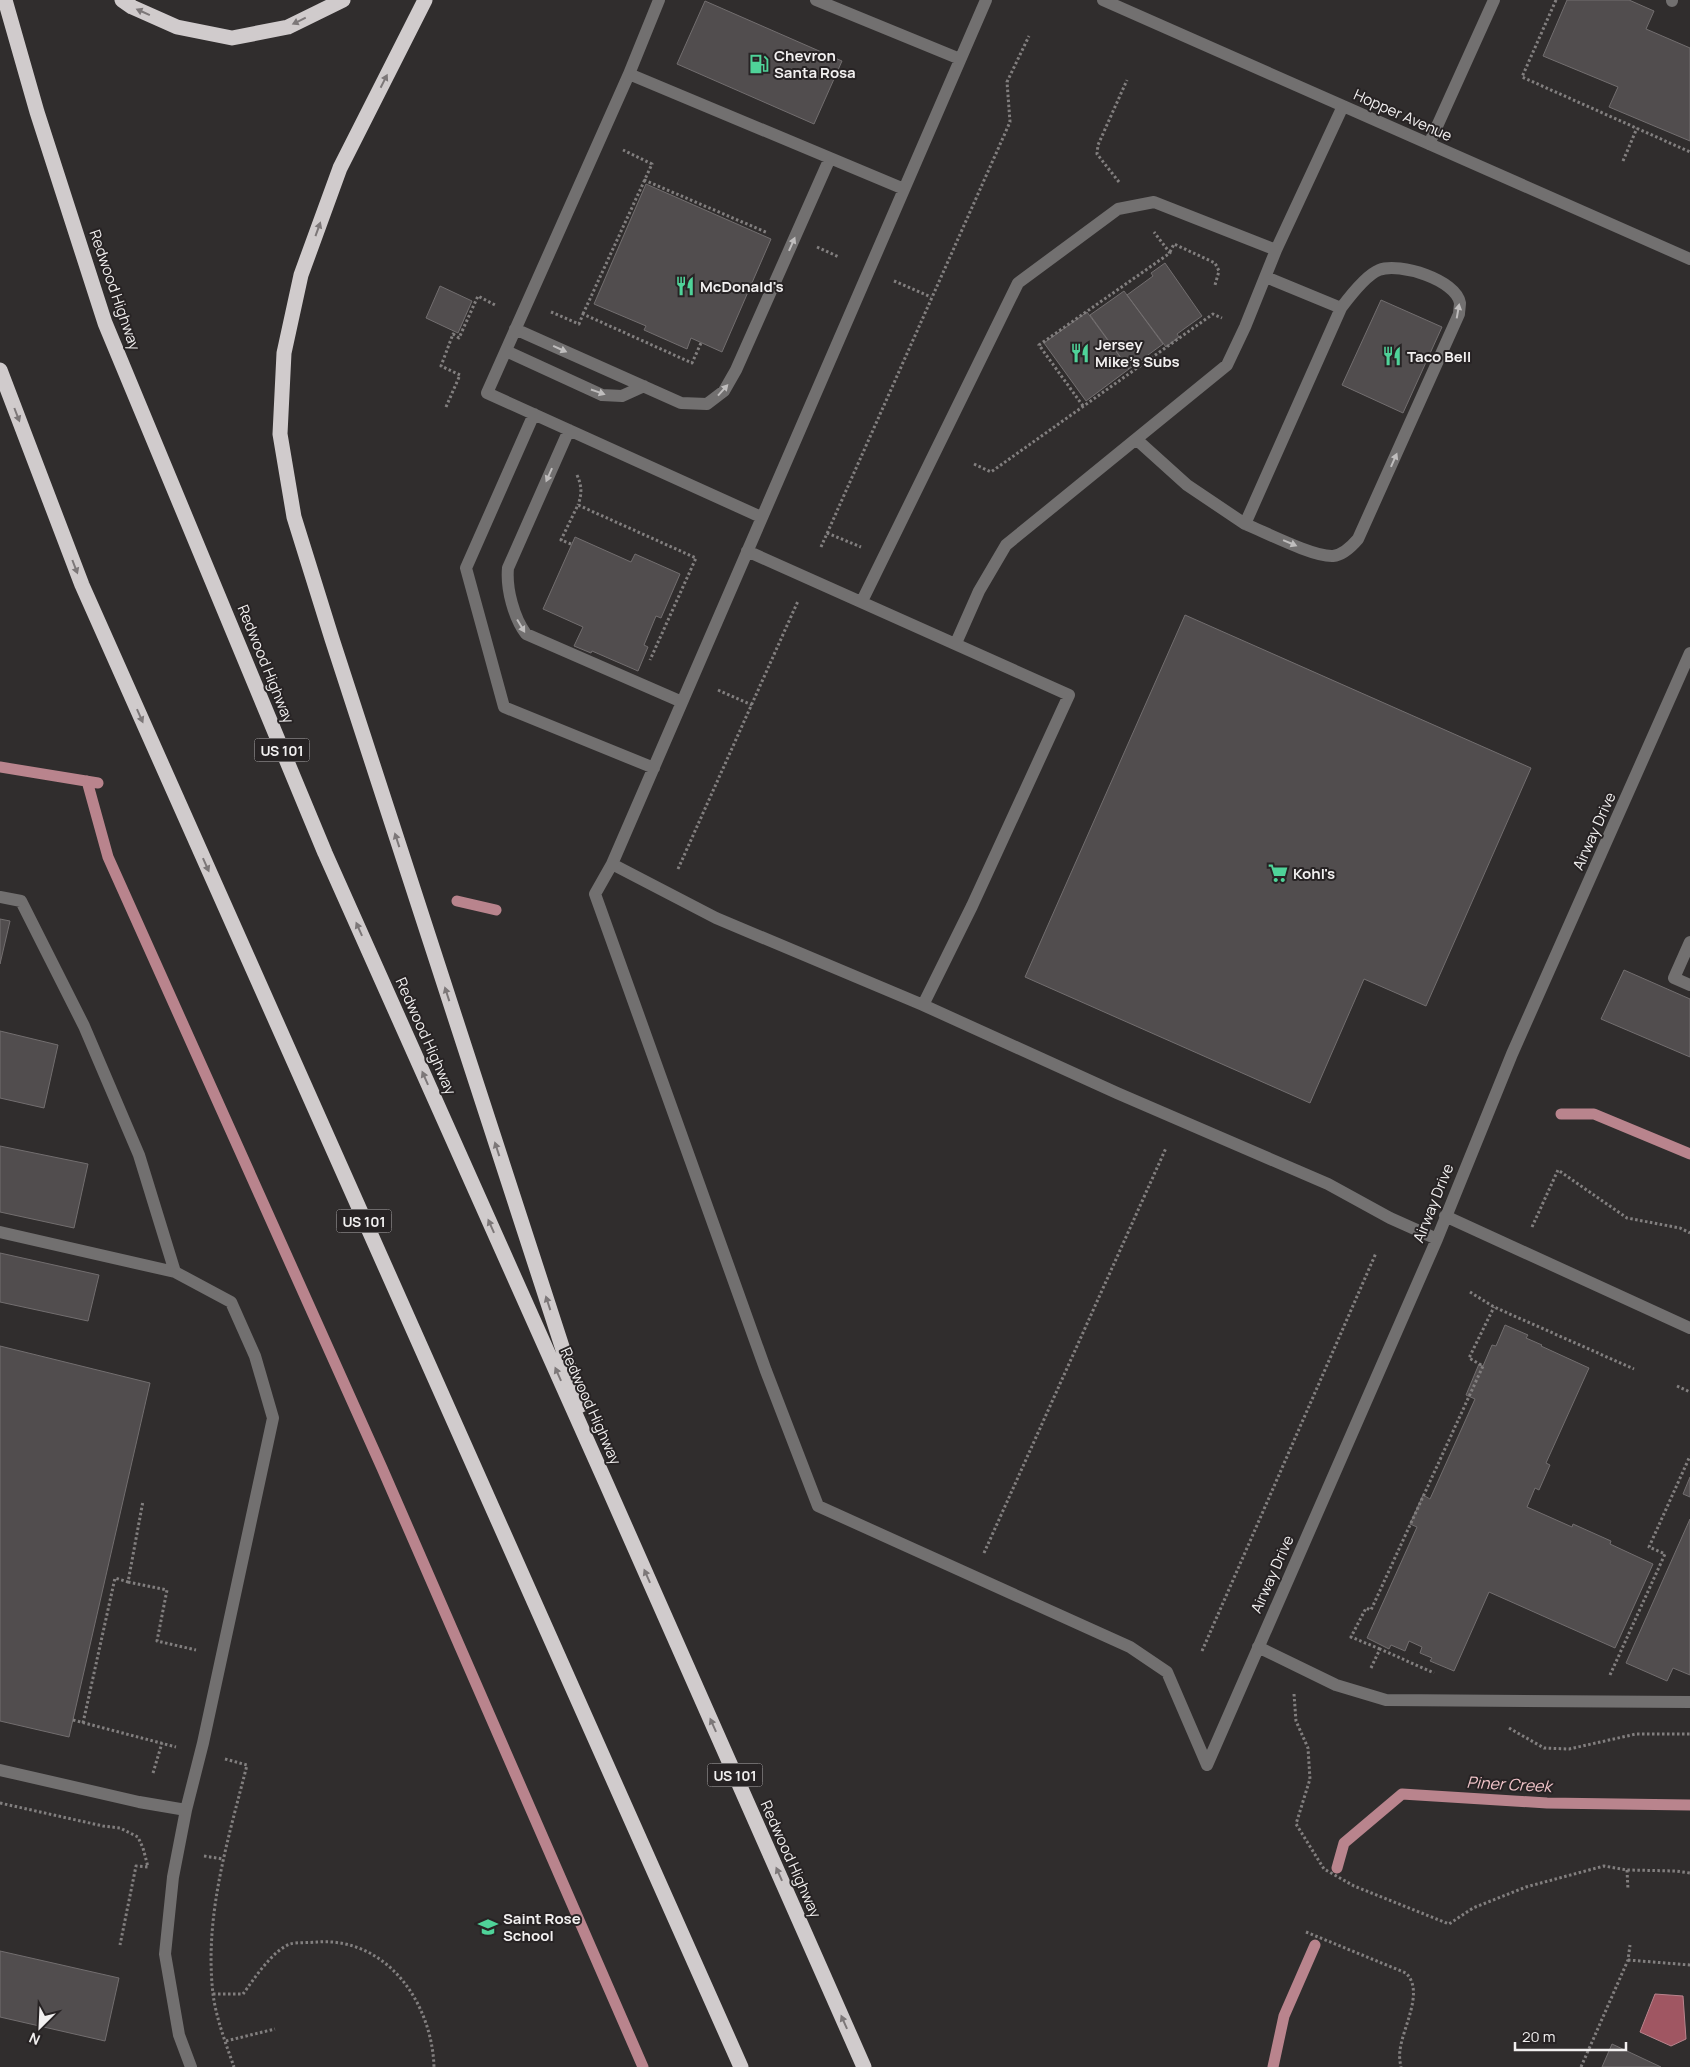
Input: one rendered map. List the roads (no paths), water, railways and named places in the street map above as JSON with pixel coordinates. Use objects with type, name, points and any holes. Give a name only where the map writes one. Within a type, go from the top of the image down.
[{"type":"highway","name":"Redwood Highway","points":[[5,0],[37,112],[105,323],[325,853],[864,2067]]},
{"type":"highway","points":[[122,0],[132,7],[178,28],[232,38],[288,27],[342,0]]},
{"type":"highway","points":[[426,0],[340,168],[301,275],[284,353],[280,434],[294,517],[606,1483]]},
{"type":"highway","name":"US 101","points":[[0,370],[82,585],[742,2067]]},
{"type":"street","points":[[659,0],[600,139],[487,393],[761,517]]},
{"type":"street","points":[[816,0],[960,60]]},
{"type":"street","points":[[986,0],[612,864],[716,918],[923,1005],[1100,1086],[1328,1184],[1390,1218],[1436,1239]]},
{"type":"street","name":"Hopper Avenue","points":[[1103,0],[1690,259]]},
{"type":"street","points":[[1430,144],[1494,0]]},
{"type":"street","points":[[628,74],[904,189]]},
{"type":"street","points":[[956,643],[978,591],[1006,545],[1227,364],[1245,327],[1276,250],[1343,106]]},
{"type":"street","points":[[515,329],[681,403],[706,404],[724,391],[830,158]]},
{"type":"street","points":[[862,601],[1018,283],[1118,209],[1154,202],[1276,250]]},
{"type":"street","points":[[1136,439],[1187,485],[1245,524],[1314,553],[1333,556],[1348,549],[1358,539],[1459,314],[1460,302],[1453,291],[1434,278],[1412,269],[1394,266],[1378,270],[1359,286],[1341,308],[1245,524]]},
{"type":"street","points":[[1266,277],[1341,308]]},
{"type":"street","points":[[506,351],[602,395],[622,396],[644,386]]},
{"type":"street","points":[[534,414],[466,568],[504,707],[654,768]]},
{"type":"street","points":[[569,430],[508,568],[507,578],[518,623],[526,634],[682,702]]},
{"type":"street","points":[[747,551],[956,643],[1069,696],[972,906],[923,1005]]},
{"type":"street","name":"Airway Drive","points":[[612,864],[596,894],[766,1371],[818,1506],[1130,1647],[1167,1672],[1207,1765],[1446,1216],[1512,1054],[1690,653]]},
{"type":"street","points":[[0,897],[21,901],[84,1026],[139,1154],[175,1272]]},
{"type":"street","points":[[1690,942],[1674,978],[1690,985]]},
{"type":"street","points":[[1446,1216],[1690,1328]]},
{"type":"street","points":[[0,1232],[175,1272],[231,1302],[255,1356],[273,1418],[203,1743],[186,1810],[173,1877],[164,1954],[179,2035],[191,2067]]},
{"type":"street","points":[[1258,1648],[1336,1685],[1386,1700],[1690,1702]]},
{"type":"street","points":[[0,1770],[139,1802],[186,1810]]},
{"type":"waterway","name":"Piner Creek","points":[[0,767],[98,783]]},
{"type":"waterway","points":[[87,781],[108,857],[382,1468],[643,2067]]},
{"type":"waterway","name":"Piner Creek","points":[[457,901],[496,910]]},
{"type":"waterway","name":"Piner Creek","points":[[1561,1114],[1594,1114],[1690,1154]]},
{"type":"waterway","name":"Piner Creek","points":[[1337,1868],[1344,1843],[1402,1794],[1547,1803],[1690,1805]]},
{"type":"waterway","points":[[1273,2067],[1284,2016],[1315,1945]]},
{"type":"place","name":"Chevron Santa Rosa","points":[[759,64]]},
{"type":"place","name":"McDonald's","points":[[685,286]]},
{"type":"place","name":"Jersey Mike's Subs","points":[[1080,353]]},
{"type":"place","name":"Taco Bell","points":[[1392,356]]},
{"type":"place","name":"Kohl's","points":[[1278,873]]},
{"type":"place","name":"Saint Rose School","points":[[488,1927]]}]
